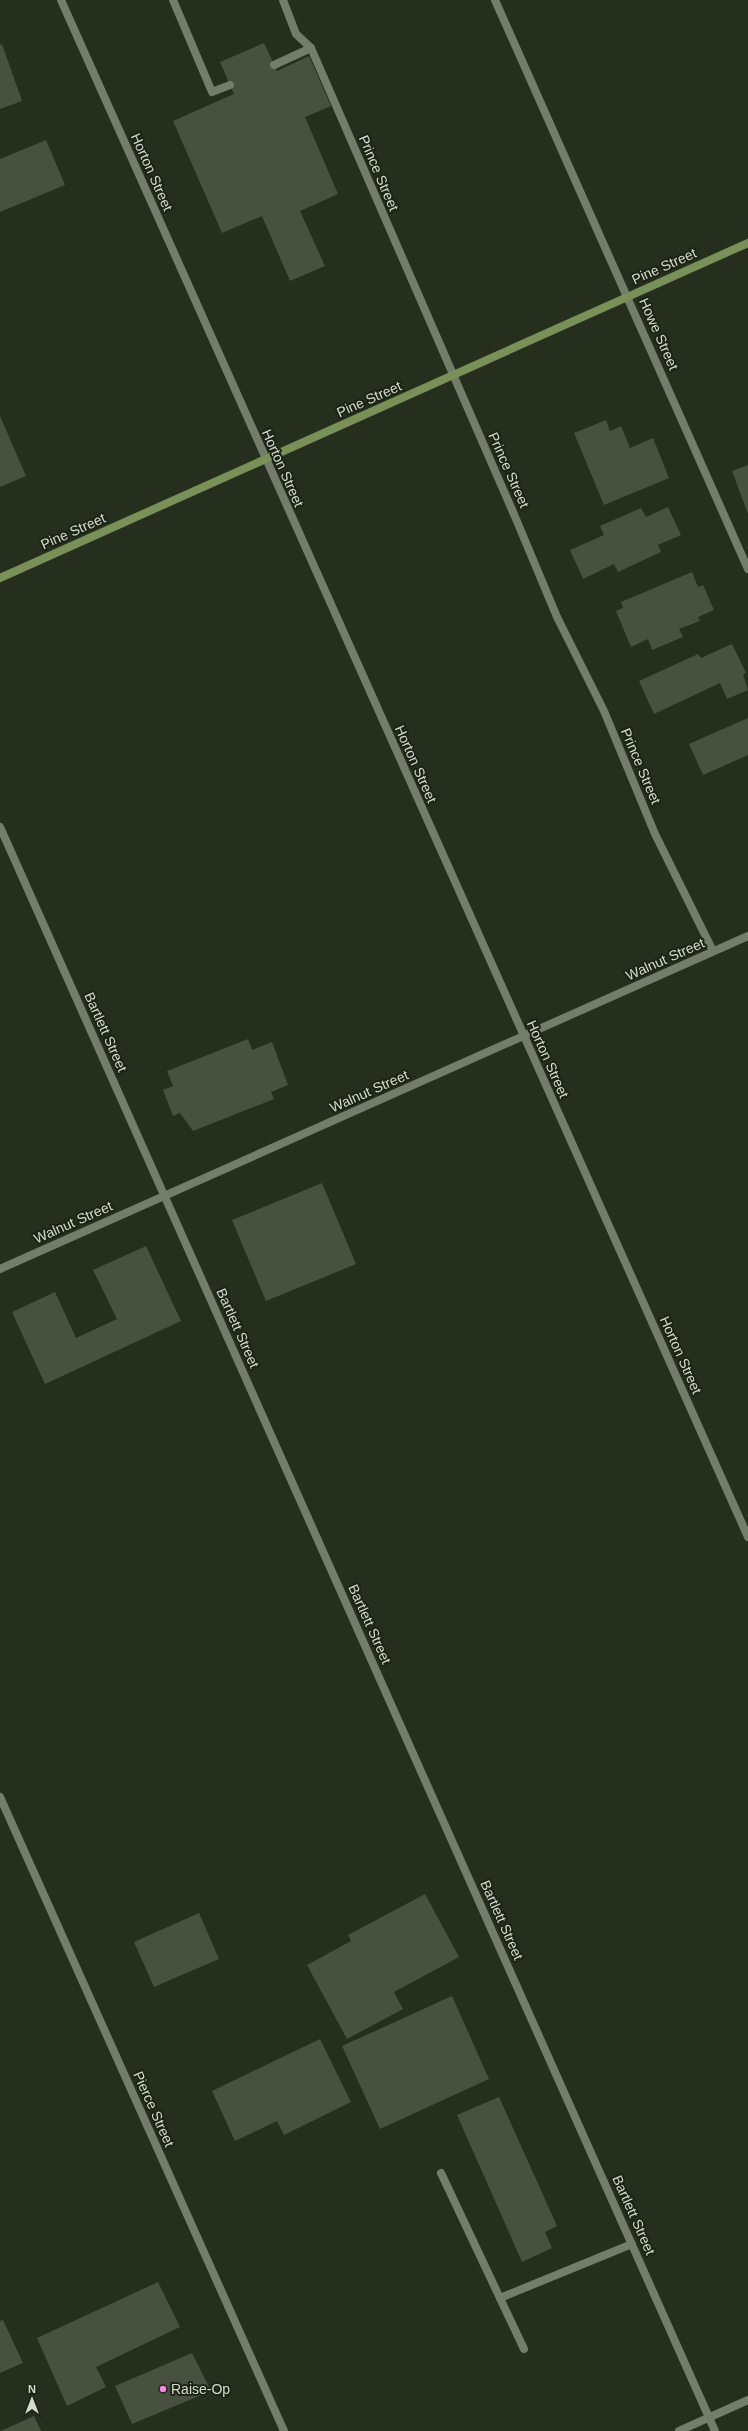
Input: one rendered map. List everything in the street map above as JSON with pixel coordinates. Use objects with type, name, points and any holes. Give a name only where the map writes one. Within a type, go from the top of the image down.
[{"type":"main road","name":"Pine Street","points":[[0,578],[748,243]]},
{"type":"street","name":"Horton Street","points":[[61,0],[265,460],[748,1537]]},
{"type":"street","points":[[173,0],[212,92],[230,85]]},
{"type":"street","name":"Prince Street","points":[[282,0],[296,34],[311,48],[452,375],[516,519],[557,617],[604,711],[655,834],[713,951]]},
{"type":"street","name":"Howe Street","points":[[495,0],[628,296],[748,569]]},
{"type":"street","points":[[274,65],[311,48]]},
{"type":"street","name":"Bartlett Street","points":[[0,827],[715,2431]]},
{"type":"street","name":"Walnut Street","points":[[0,1269],[748,936]]},
{"type":"street","name":"Pierce Street","points":[[0,1797],[284,2431]]},
{"type":"street","points":[[441,2173],[524,2349]]},
{"type":"street","points":[[500,2298],[632,2244]]},
{"type":"street","points":[[679,2431],[748,2400]]},
{"type":"building","points":[[264,43],[277,71],[309,56],[331,106],[305,117],[338,194],[300,211],[325,266],[290,281],[262,216],[222,233],[173,121],[234,94],[220,62]]},
{"type":"building","points":[[2,44],[22,101],[0,109],[0,45]]},
{"type":"building","points":[[46,140],[65,185],[0,212],[0,159]]},
{"type":"building","points":[[0,416],[26,476],[0,487]]},
{"type":"building","points":[[606,420],[610,431],[621,426],[630,448],[653,438],[669,478],[604,505],[574,433]]},
{"type":"building","points":[[748,465],[748,514],[732,471]]},
{"type":"building","points":[[668,507],[681,535],[658,545],[661,552],[618,572],[614,564],[583,579],[570,550],[604,535],[600,526],[641,508],[646,517]]},
{"type":"building","points":[[692,572],[698,587],[703,585],[714,610],[698,617],[700,621],[679,629],[683,637],[652,650],[648,639],[631,647],[616,611],[623,608],[621,602]]},
{"type":"building","points":[[732,644],[746,673],[743,674],[748,690],[727,699],[720,683],[654,714],[639,681],[698,654],[701,658]]},
{"type":"building","points":[[748,718],[748,755],[703,775],[689,744]]},
{"type":"building","points":[[248,1039],[252,1050],[272,1042],[288,1085],[271,1092],[274,1099],[193,1131],[180,1113],[173,1116],[163,1090],[173,1086],[167,1071]]},
{"type":"building","points":[[322,1183],[356,1264],[266,1301],[232,1220]]},
{"type":"building","points":[[146,1246],[181,1321],[45,1384],[12,1312],[55,1292],[76,1338],[117,1319],[93,1270]]},
{"type":"building","points":[[425,1894],[459,1957],[394,1992],[403,2009],[347,2039],[307,1965],[351,1941],[348,1935]]},
{"type":"building","points":[[199,1913],[219,1959],[154,1987],[134,1942]]},
{"type":"building","points":[[452,1996],[489,2079],[380,2129],[342,2046]]},
{"type":"building","points":[[320,2039],[351,2102],[284,2135],[277,2121],[235,2141],[212,2091]]},
{"type":"building","points":[[499,2097],[557,2226],[545,2232],[552,2248],[522,2262],[457,2115]]},
{"type":"building","points":[[158,2282],[180,2327],[96,2367],[106,2387],[67,2406],[37,2338]]},
{"type":"building","points":[[3,2320],[23,2363],[0,2373],[0,2321]]},
{"type":"building","name":"Raise-Op","points":[[192,2353],[211,2391],[132,2424],[115,2386]]},
{"type":"building","points":[[34,2416],[41,2431],[1,2431]]},
{"type":"place","name":"Raise-Op","points":[[163,2389]]}]
